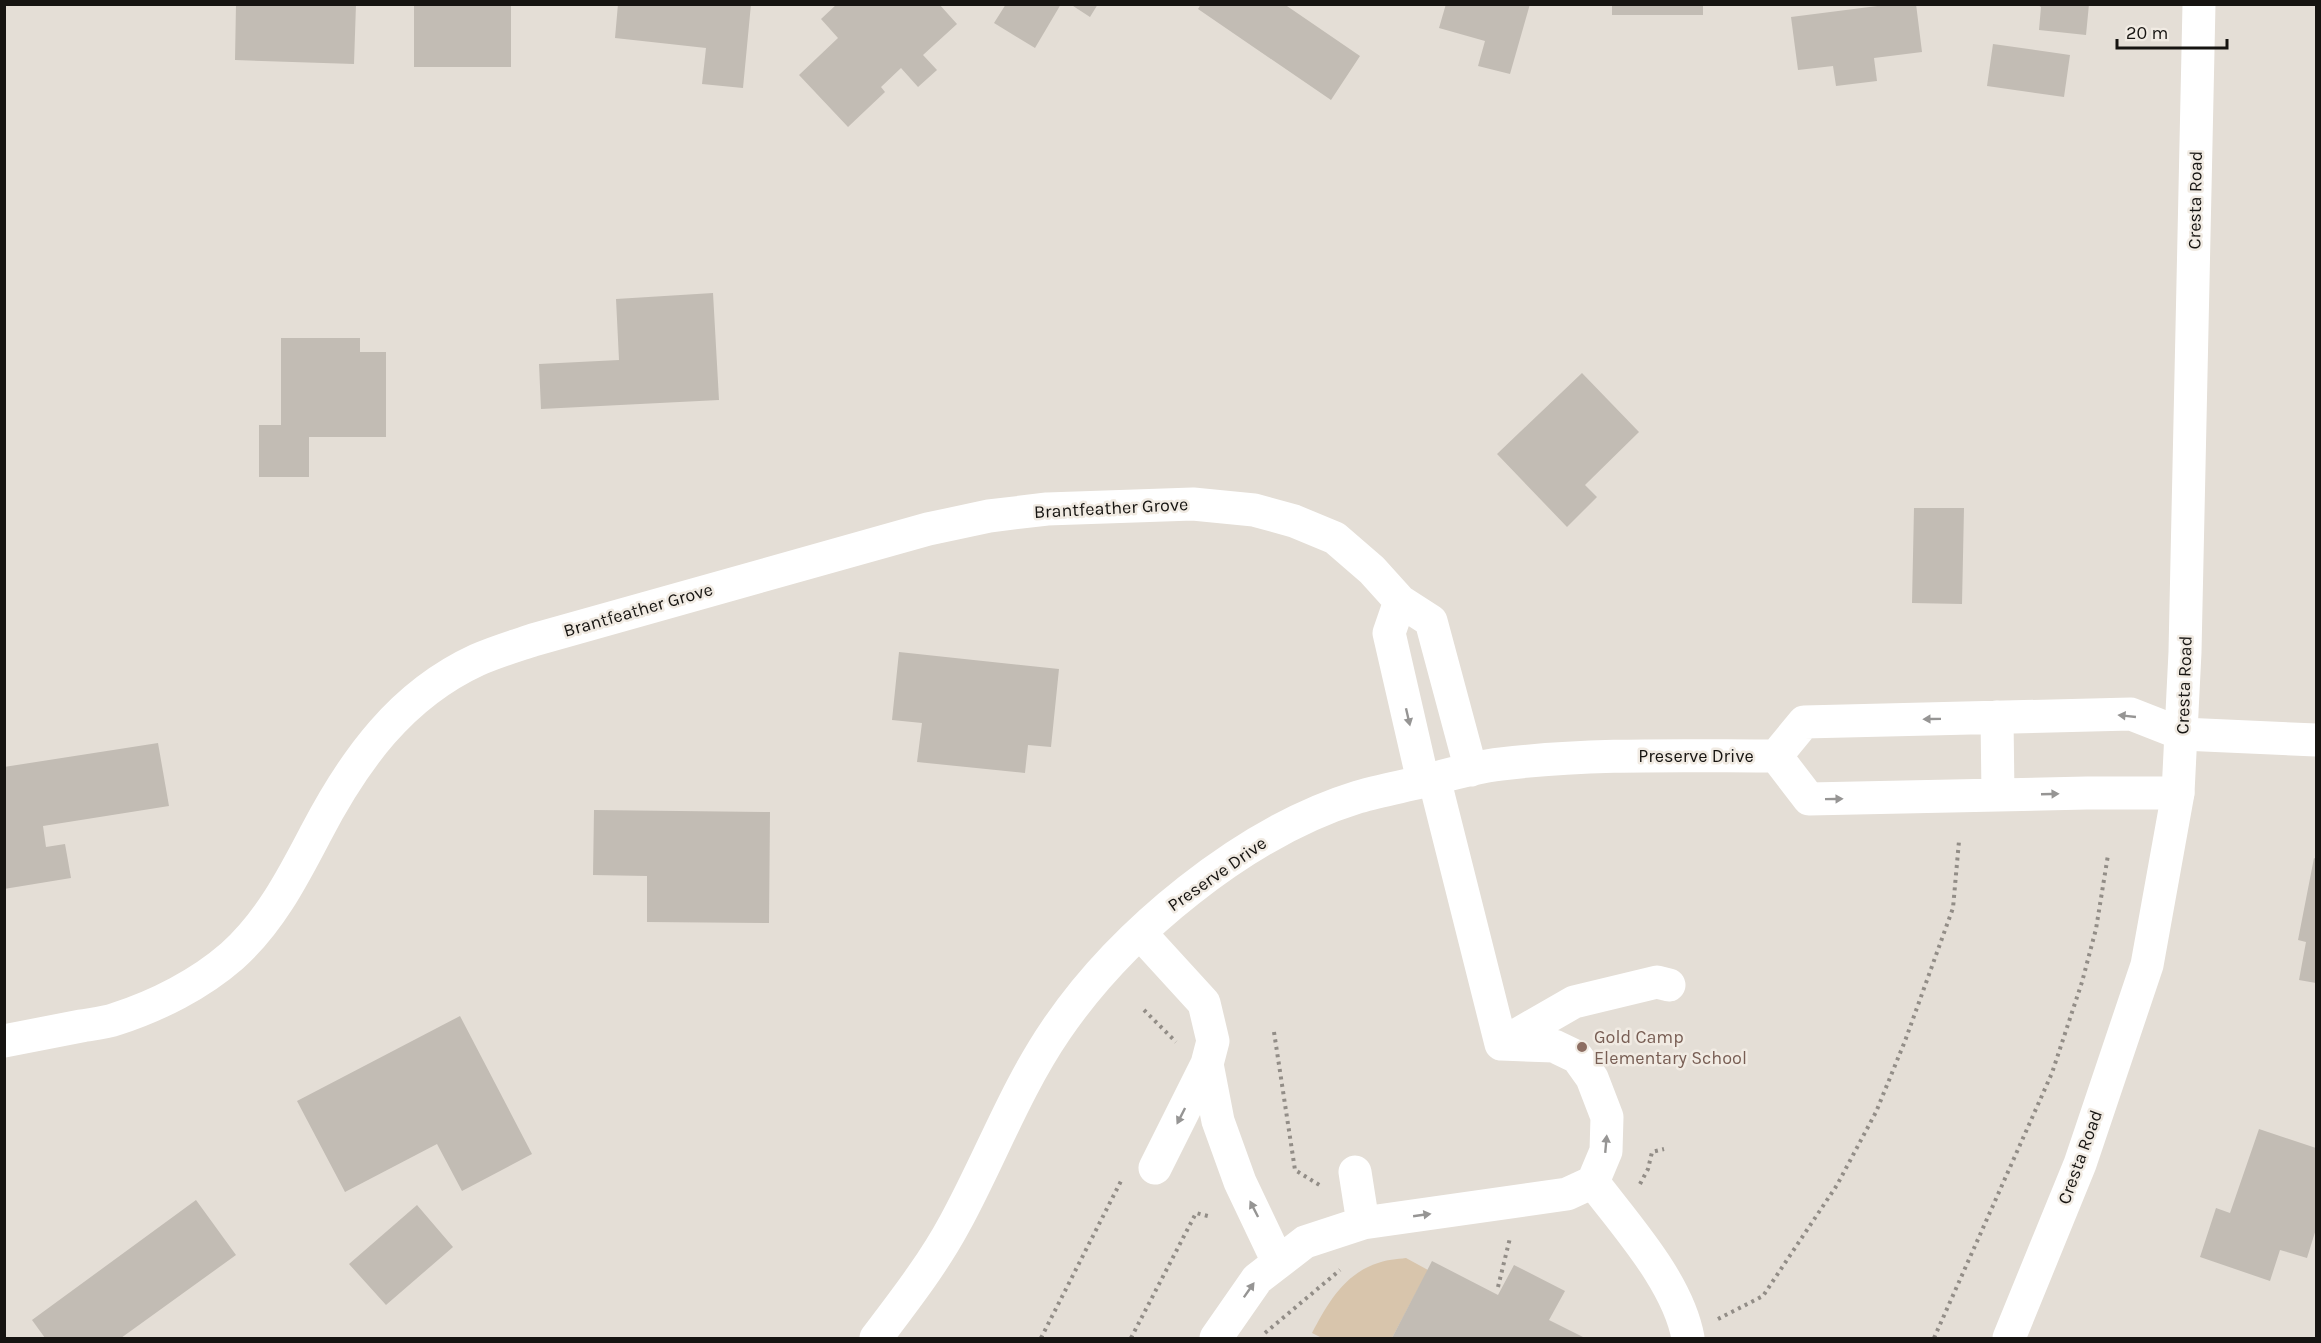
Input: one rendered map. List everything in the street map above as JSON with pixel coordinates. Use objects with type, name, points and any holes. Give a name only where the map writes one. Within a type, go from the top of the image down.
[{"type":"street","name":"Cresta Road","points":[[2008,1338],[2080,1164],[2147,965],[2178,793],[2182,734],[2199,4]]},
{"type":"street","name":"Brantfeather Grove","points":[[4,1041],[115,1019],[157,1003],[186,987],[232,956],[255,932],[282,897],[336,793],[369,746],[399,713],[432,685],[478,660],[533,640],[928,529],[988,516],[1047,509],[1115,505],[1193,504],[1254,510],[1294,520],[1335,538],[1372,570],[1400,601],[1431,621],[1472,770]]},
{"type":"street","points":[[1400,601],[1389,633],[1501,1044]]},
{"type":"street","name":"Preserve Drive","points":[[1776,756],[1804,722],[2131,714],[2182,734],[2316,740]]},
{"type":"street","points":[[1997,717],[1998,795]]},
{"type":"street","name":"Preserve Drive","points":[[876,1338],[927,1271],[956,1222],[1030,1070],[1056,1029],[1092,984],[1140,933],[1175,901],[1265,840],[1311,816],[1356,798],[1497,764],[1587,756],[1776,756]]},
{"type":"street","name":"Preserve Drive","points":[[1776,756],[1809,799],[2178,793]]},
{"type":"street","points":[[1140,933],[1204,1003],[1213,1041],[1207,1064],[1155,1168]]},
{"type":"street","points":[[1501,1044],[1574,1002],[1657,982],[1669,985]]},
{"type":"street","points":[[1216,1338],[1257,1279],[1305,1242],[1363,1223],[1568,1194],[1593,1182],[1606,1151],[1607,1117],[1592,1078],[1577,1057],[1554,1046],[1501,1044]]},
{"type":"street","points":[[1207,1064],[1218,1121],[1225,1141],[1240,1182],[1278,1262]]},
{"type":"street","points":[[1355,1172],[1363,1223]]},
{"type":"street","points":[[1593,1182],[1652,1257],[1674,1299],[1687,1337]]},
{"type":"path","points":[[1687,1337],[1763,1296],[1838,1185],[1876,1112],[1905,1041],[1953,908],[1959,841]]},
{"type":"path","points":[[1934,1338],[2052,1073],[2082,982],[2096,929],[2108,855]]},
{"type":"path","points":[[1274,1032],[1295,1170],[1326,1188],[1363,1223]]},
{"type":"path","points":[[1131,1338],[1196,1212],[1208,1216]]},
{"type":"path","points":[[1498,1287],[1512,1231]]},
{"type":"shaded area","points":[[1406,1258],[1428,1270],[1392,1338],[1322,1338],[1312,1333],[1338,1291],[1356,1274],[1381,1262]]},
{"type":"building","points":[[236,4],[356,4],[354,64],[235,60]]},
{"type":"building","points":[[414,4],[511,4],[511,67],[414,67]]},
{"type":"building","points":[[618,4],[751,4],[743,88],[702,84],[706,48],[615,38]]},
{"type":"building","points":[[837,4],[939,4],[957,24],[923,55],[937,70],[918,87],[901,68],[881,87],[885,92],[848,127],[799,75],[838,38],[821,19]]},
{"type":"building","points":[[1006,4],[1061,4],[1035,48],[994,23]]},
{"type":"building","points":[[1070,4],[1098,4],[1090,17]]},
{"type":"building","points":[[1201,4],[1284,4],[1360,56],[1331,100],[1198,9]]},
{"type":"building","points":[[1446,4],[1530,4],[1510,74],[1478,66],[1485,41],[1439,28]]},
{"type":"building","points":[[1612,4],[1703,4],[1703,15],[1612,15]]},
{"type":"building","points":[[1893,4],[1916,4],[1922,52],[1874,58],[1877,81],[1836,86],[1833,66],[1798,70],[1791,17]]},
{"type":"building","points":[[2036,4],[2089,4],[2086,35],[2039,30],[2041,7]]},
{"type":"building","points":[[1993,44],[2070,55],[2064,97],[1987,86]]},
{"type":"building","points":[[713,293],[719,400],[541,409],[539,364],[619,360],[616,299]]},
{"type":"building","points":[[281,338],[360,338],[360,352],[386,352],[386,437],[309,437],[309,477],[259,477],[259,425],[281,425]]},
{"type":"building","points":[[1582,373],[1639,432],[1585,485],[1597,497],[1567,527],[1497,454]]},
{"type":"building","points":[[1914,508],[1964,508],[1962,604],[1912,603]]},
{"type":"building","points":[[899,652],[1059,669],[1051,747],[1028,745],[1025,773],[917,762],[922,723],[892,720]]},
{"type":"building","points":[[158,743],[169,806],[43,826],[46,847],[65,844],[71,878],[4,889],[4,767]]},
{"type":"building","points":[[594,810],[770,812],[769,923],[647,922],[647,876],[593,875]]},
{"type":"building","points":[[2314,858],[2316,859],[2316,983],[2299,980],[2306,942],[2298,940]]},
{"type":"building","points":[[460,1016],[532,1154],[462,1191],[437,1144],[345,1192],[297,1101]]},
{"type":"building","points":[[2259,1129],[2316,1148],[2316,1229],[2307,1258],[2280,1250],[2270,1281],[2200,1257],[2216,1208],[2230,1213]]},
{"type":"building","points":[[196,1200],[236,1255],[121,1338],[45,1338],[32,1320]]},
{"type":"building","points":[[417,1205],[453,1247],[386,1305],[349,1264]]},
{"type":"building","points":[[1432,1261],[1498,1295],[1514,1265],[1565,1291],[1549,1320],[1585,1338],[1392,1338]]},
{"type":"place","name":"Gold Camp Elementary School","points":[[1582,1047]]}]
